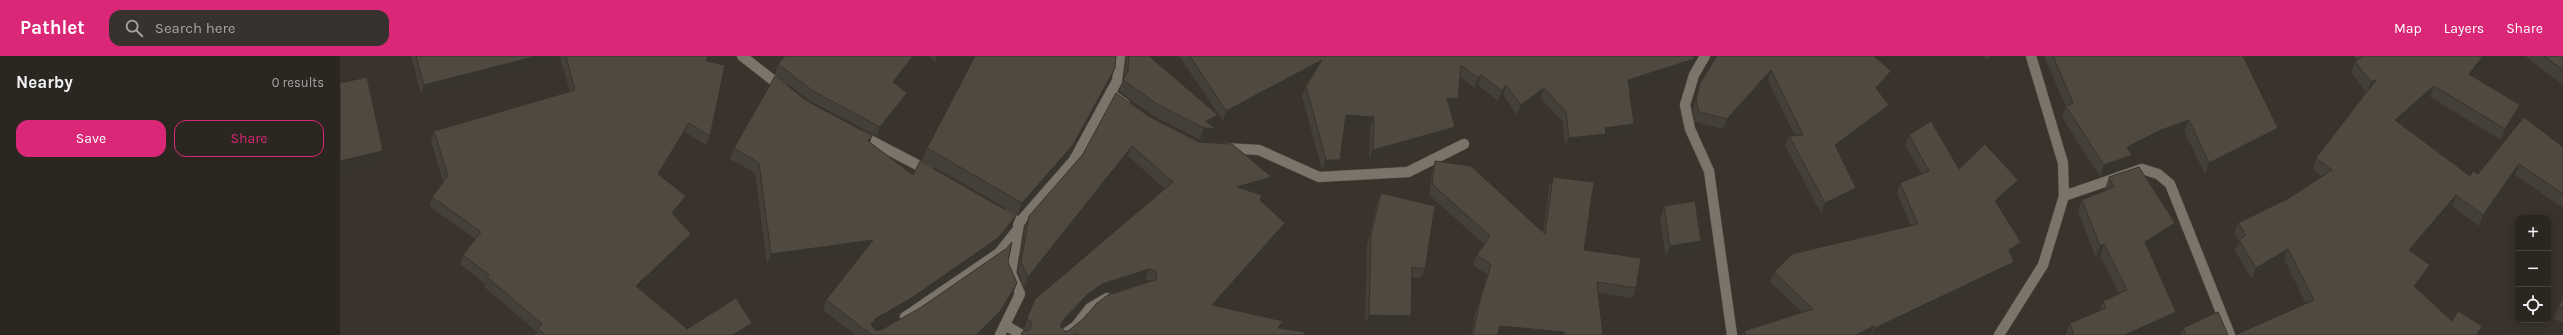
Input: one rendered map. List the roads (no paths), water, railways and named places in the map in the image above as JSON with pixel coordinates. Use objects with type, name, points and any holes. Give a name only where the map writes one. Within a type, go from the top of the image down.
[{"type":"street","points":[[742,56],[794,97]]},
{"type":"street","points":[[893,324],[999,253],[1019,225],[1074,160],[1117,81],[1120,56]]},
{"type":"street","points":[[1705,56],[1694,75],[1685,105],[1690,129],[1709,171],[1732,335]]},
{"type":"street","points":[[1999,335],[2043,265],[2064,196],[2063,163],[2031,56]]},
{"type":"street","points":[[1111,94],[1136,112]]},
{"type":"street","points":[[847,128],[936,175]]},
{"type":"street","points":[[1213,147],[1259,150],[1319,177],[1408,172],[1464,144]]},
{"type":"street","points":[[2064,196],[2142,169],[2158,174],[2170,184],[2230,335]]},
{"type":"street","points":[[992,207],[1019,225]]},
{"type":"street","points":[[1000,335],[1020,294],[1011,273],[1019,225]]},
{"type":"street","points":[[1064,335],[1076,326],[1090,308],[1120,293]]},
{"type":"street","points":[[1006,325],[1022,335]]}]
